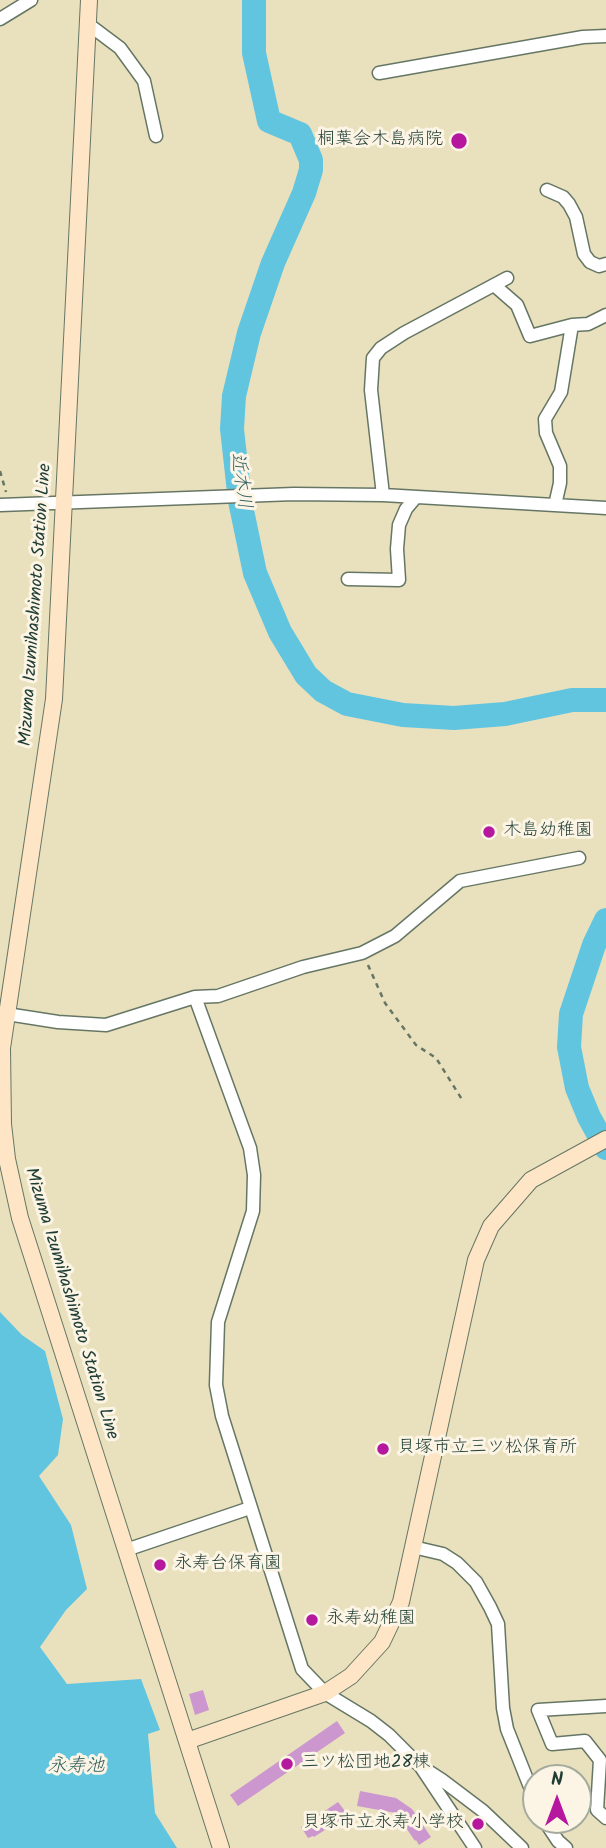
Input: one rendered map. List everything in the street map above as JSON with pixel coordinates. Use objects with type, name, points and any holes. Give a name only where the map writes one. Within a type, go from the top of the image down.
[{"type":"main road","name":"Mizuma Izumihashimoto Station Line","points":[[89,0],[51,722],[3,1013],[1,1100],[7,1159],[15,1199],[221,1848]]},
{"type":"main road","points":[[187,1741],[325,1693],[351,1676],[382,1642],[401,1602],[476,1260],[491,1226],[531,1180],[606,1139]]},
{"type":"street","points":[[0,19],[32,0]]},
{"type":"street","points":[[88,24],[120,48],[144,80],[156,136]]},
{"type":"street","points":[[379,73],[583,37],[606,36]]},
{"type":"street","points":[[547,190],[563,197],[569,204],[576,217],[584,254],[590,262],[599,266],[606,264]]},
{"type":"street","points":[[383,495],[371,390],[373,358],[381,348],[404,333],[507,278]]},
{"type":"street","points":[[494,285],[517,305],[530,336],[572,325],[588,324],[606,315]]},
{"type":"street","points":[[555,505],[560,483],[560,466],[546,433],[545,419],[561,392],[572,325]]},
{"type":"street","points":[[5,505],[294,494],[383,495],[606,508]]},
{"type":"street","points":[[348,579],[399,580],[399,525],[406,509],[416,497]]},
{"type":"street","points":[[3,1013],[58,1022],[106,1024],[195,997],[218,996],[303,967],[362,953],[395,936],[460,881],[579,858]]},
{"type":"street","points":[[195,997],[250,1149],[254,1175],[253,1211],[218,1322],[216,1385],[222,1416],[302,1669],[325,1693],[380,1728],[421,1768],[475,1848]]},
{"type":"street","points":[[126,1550],[250,1508]]},
{"type":"street","points":[[413,1547],[443,1554],[457,1563],[476,1582],[490,1606],[498,1624],[503,1708],[507,1729],[522,1767]]},
{"type":"street","points":[[606,1706],[538,1710],[552,1744],[585,1741],[603,1760],[597,1810],[606,1818]]},
{"type":"street","points":[[421,1768],[442,1780],[483,1811],[522,1848]]},
{"type":"street","points":[[553,1834],[566,1848]]},
{"type":"path","points":[[0,471],[5,505]]},
{"type":"path","points":[[362,953],[385,1003],[416,1045],[436,1058],[463,1101]]},
{"type":"water","name":"永寿池","points":[[0,1312],[22,1335],[45,1351],[63,1419],[58,1455],[39,1476],[71,1525],[87,1589],[66,1610],[40,1647],[67,1684],[141,1679],[160,1730],[148,1734],[155,1813],[177,1848],[0,1848]]},
{"type":"building","points":[[203,1690],[209,1710],[195,1715],[189,1694]]},
{"type":"building","name":"三ツ松団地28棟","points":[[337,1721],[345,1733],[238,1806],[230,1795]]},
{"type":"building","points":[[360,1791],[396,1798],[412,1809],[431,1837],[419,1845],[396,1813],[357,1806]]},
{"type":"building","points":[[338,1802],[348,1815],[314,1837],[308,1838],[301,1827]]},
{"type":"waterway","name":"近木川","points":[[254,0],[254,53],[269,121],[300,134],[311,160],[304,193],[273,263],[249,333],[234,396],[232,429],[240,501],[255,573],[280,632],[306,675],[323,691],[347,704],[403,715],[454,718],[505,714],[572,700],[606,700]]},
{"type":"waterway","name":"近木川","points":[[606,920],[594,945],[571,1014],[569,1047],[577,1088],[606,1148]]},
{"type":"place","name":"桐葉会木島病院","points":[[459,141]]},
{"type":"place","name":"木島幼稚園","points":[[489,832]]},
{"type":"place","name":"貝塚市立三ツ松保育所","points":[[383,1449]]},
{"type":"place","name":"永寿台保育園","points":[[160,1565]]},
{"type":"place","name":"永寿幼稚園","points":[[312,1620]]},
{"type":"place","name":"三ツ松団地28棟","points":[[287,1764]]},
{"type":"place","name":"貝塚市立永寿小学校","points":[[478,1824]]}]
